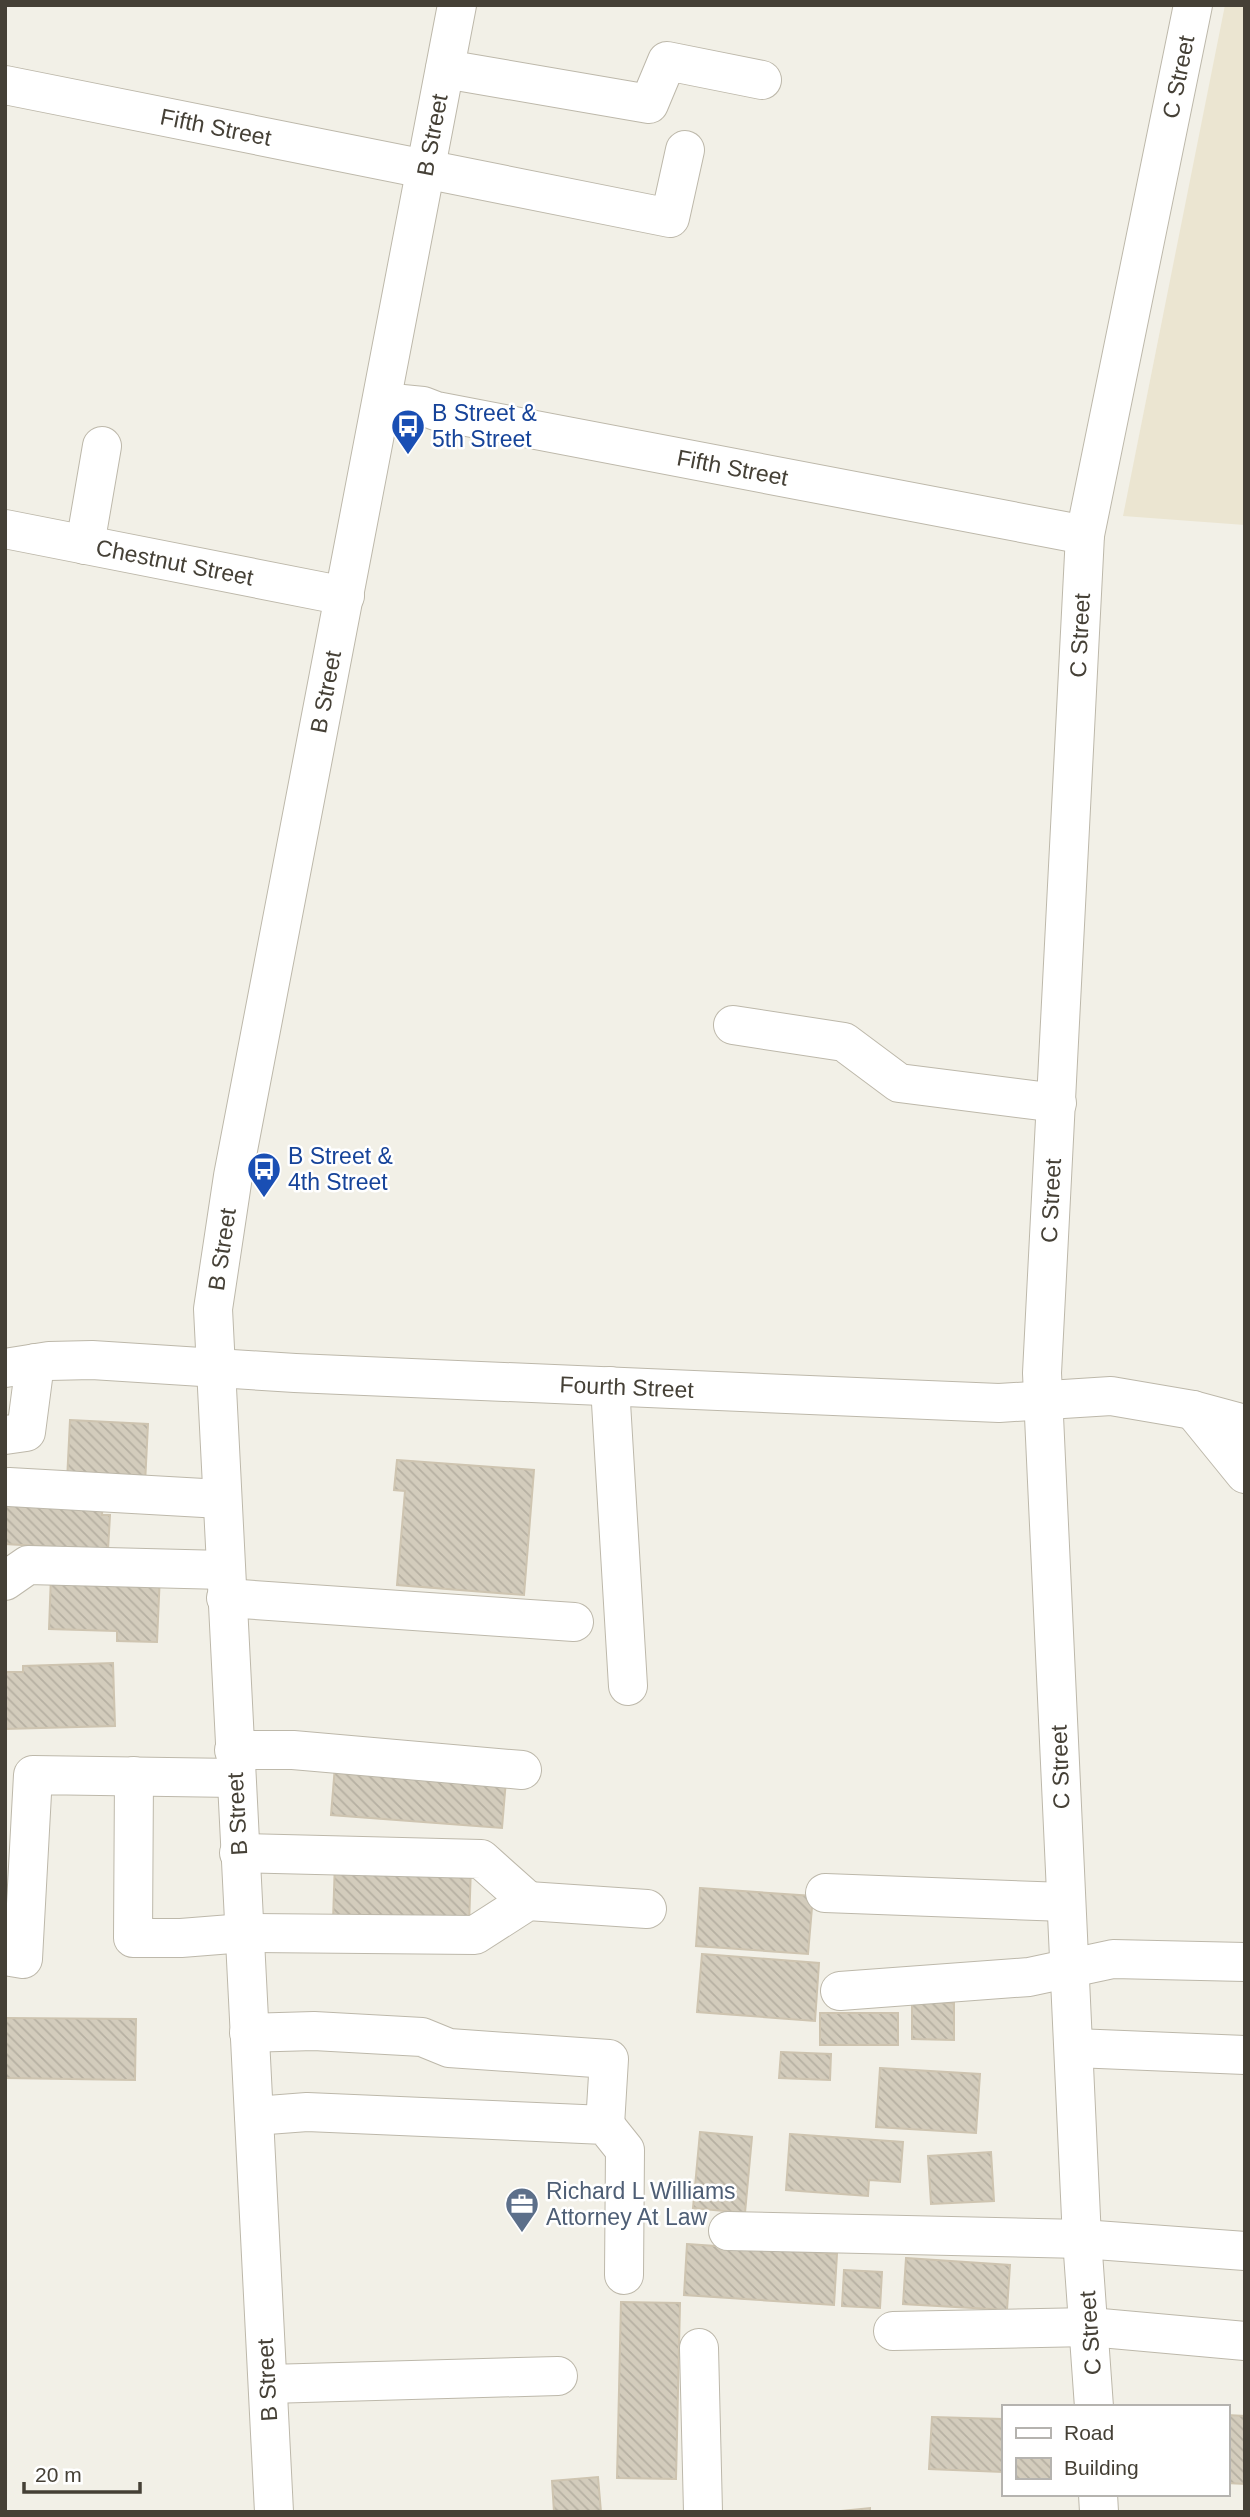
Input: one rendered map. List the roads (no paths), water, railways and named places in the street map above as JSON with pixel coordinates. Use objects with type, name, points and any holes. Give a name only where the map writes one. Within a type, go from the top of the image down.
[{"type":"street","name":"B Street","points":[[274,2512],[212,1309],[233,1176],[457,5]]},
{"type":"street","name":"C Street","points":[[1094,2405],[1082,2228],[1071,1967],[1065,1902],[1048,1473],[1042,1401],[1085,535],[1193,5]]},
{"type":"street","points":[[445,69],[649,104],[667,61],[762,80]]},
{"type":"street","name":"Fifth Street","points":[[5,85],[670,218],[685,150]]},
{"type":"street","name":"Fifth Street","points":[[382,402],[423,406],[436,411],[1085,535]]},
{"type":"street","points":[[85,545],[102,446]]},
{"type":"street","name":"Chestnut Street","points":[[5,529],[345,596]]},
{"type":"street","points":[[733,1025],[844,1042],[899,1083],[1057,1103]]},
{"type":"street","name":"Fourth Street","points":[[20,1366],[92,1360],[295,1373],[999,1403],[1111,1396],[1193,1410],[1245,1424]]},
{"type":"street","points":[[5,1436],[26,1432],[20,1366]]},
{"type":"street","points":[[610,1386],[628,1686]]},
{"type":"street","points":[[1193,1410],[1245,1474]]},
{"type":"street","points":[[9,1488],[220,1499]]},
{"type":"street","points":[[5,1581],[28,1565],[574,1622]]},
{"type":"street","points":[[5,1956],[23,1959],[19,1775],[134,1776],[234,1764],[293,1750],[522,1770]]},
{"type":"street","points":[[134,1776],[133,1938],[181,1938],[244,1933],[475,1935],[528,1901],[647,1909]]},
{"type":"street","points":[[239,1853],[481,1859],[528,1901]]},
{"type":"street","points":[[825,1893],[1065,1902]]},
{"type":"street","points":[[840,1992],[1029,1977],[1113,1958],[1245,1962]]},
{"type":"street","points":[[249,2033],[314,2031],[422,2037],[449,2048],[609,2059],[605,2125],[625,2150],[624,2275]]},
{"type":"street","points":[[1075,2048],[1245,2055]]},
{"type":"street","points":[[254,2116],[307,2112],[605,2125]]},
{"type":"street","points":[[763,2209],[1082,2228],[1245,2251]]},
{"type":"street","points":[[728,2231],[1245,2225]]},
{"type":"street","points":[[893,2331],[1090,2327],[1245,2340]]},
{"type":"street","points":[[699,2348],[703,2512]]},
{"type":"street","points":[[268,2384],[558,2376]]},
{"type":"place","name":"B Street & 5th Street","points":[[408,456]]},
{"type":"place","name":"B Street & 4th Street","points":[[264,1199]]},
{"type":"place","name":"Richard L Williams Attorney At Law","points":[[522,2234]]}]
